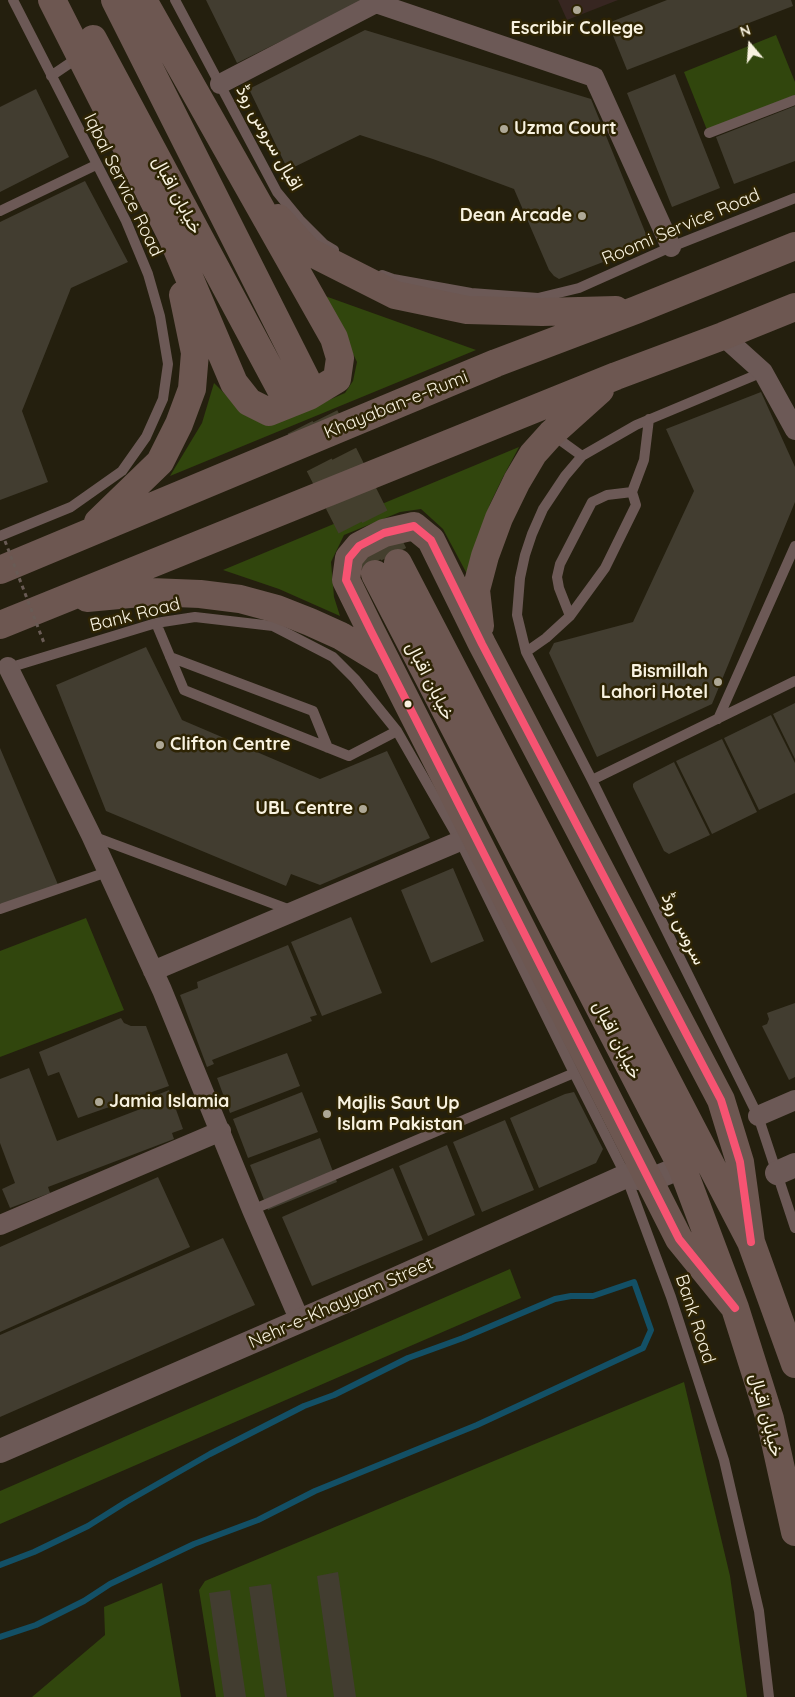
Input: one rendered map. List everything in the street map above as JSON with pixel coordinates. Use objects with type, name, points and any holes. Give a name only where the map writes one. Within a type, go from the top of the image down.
[{"type":"main road","points":[[52,0],[172,237],[234,383],[249,402],[269,412],[309,396],[337,379],[340,358],[334,338],[143,0]]},
{"type":"main road","name":"خیابان اقبال","points":[[72,0],[281,390]]},
{"type":"main road","name":"خیابان اقبال","points":[[115,0],[306,380]]},
{"type":"main road","points":[[246,184],[272,198],[308,251],[395,295],[467,310],[540,305],[636,310]]},
{"type":"main road","points":[[82,537],[160,462],[192,389],[196,353],[172,237]]},
{"type":"main road","name":"Khayaban-e-Rumi","points":[[0,570],[496,363],[636,310],[795,246]]},
{"type":"main road","points":[[0,625],[616,376],[795,307]]},
{"type":"main road","points":[[482,644],[476,590],[484,556],[499,518],[517,481],[533,454],[551,434],[616,376]]},
{"type":"main road","points":[[735,1308],[679,1239],[638,1178],[346,580],[349,558],[359,546],[384,533],[414,526],[431,540],[482,644],[721,1100],[740,1162],[751,1242]]},
{"type":"main road","name":"خیابان اقبال","points":[[795,1364],[751,1242],[386,568],[682,1167],[735,1308],[770,1419],[795,1532]]},
{"type":"main road","points":[[59,601],[151,592],[200,594],[240,599],[277,608],[310,622],[341,636],[387,664]]},
{"type":"street","points":[[220,84],[376,3],[594,77],[671,247]]},
{"type":"street","points":[[722,336],[762,372],[795,430]]},
{"type":"street","points":[[4,669],[91,835],[153,971],[300,1321]]},
{"type":"street","points":[[153,971],[460,841]]},
{"type":"street","points":[[758,1116],[795,1100]]},
{"type":"street","points":[[0,1225],[220,1131]]},
{"type":"street","name":"Nehr-e-Khayyam Street","points":[[0,1451],[638,1178],[682,1167]]},
{"type":"lane","name":"Iqbal Service Road","points":[[2,539],[71,507],[122,471],[146,437],[163,400],[168,364],[160,316],[148,274],[126,221],[13,0]]},
{"type":"lane","name":"اقبال سروس روڈ","points":[[175,0],[220,84],[272,198],[300,220],[324,244],[340,254]]},
{"type":"lane","points":[[51,76],[81,55]]},
{"type":"lane","points":[[709,133],[795,100]]},
{"type":"lane","points":[[0,211],[96,165]]},
{"type":"lane","name":"Roomi Service Road","points":[[540,305],[671,247],[795,198]]},
{"type":"lane","points":[[357,264],[365,269],[393,279],[540,305]]},
{"type":"lane","points":[[551,434],[582,456],[649,419],[762,372]]},
{"type":"lane","points":[[526,652],[546,638],[570,616],[605,568],[636,505],[632,492],[644,460],[649,419]]},
{"type":"lane","name":"سروس روڈ","points":[[582,456],[565,476],[544,509],[524,555],[517,615],[526,652],[786,1169],[795,1228]]},
{"type":"lane","points":[[570,616],[559,588],[557,577],[560,564],[592,502],[607,495],[632,492]]},
{"type":"lane","points":[[718,719],[795,546]]},
{"type":"lane","name":"Bank Road","points":[[4,669],[156,624],[195,617],[273,626],[333,656],[355,679],[397,731],[460,841],[574,1073],[638,1178],[672,1297],[724,1460],[759,1611],[769,1697]]},
{"type":"lane","points":[[156,624],[184,690],[349,756],[397,731]]},
{"type":"lane","points":[[170,657],[313,712],[328,748]]},
{"type":"lane","points":[[592,780],[795,680]]},
{"type":"lane","points":[[91,835],[294,911]]},
{"type":"lane","points":[[0,909],[107,872]]},
{"type":"lane","points":[[252,1210],[574,1073]]},
{"type":"path","points":[[2,539],[44,643]]},
{"type":"shaded area","name":"Escribir College","points":[[558,0],[618,0],[567,20]]},
{"type":"green space","points":[[776,35],[795,82],[795,95],[707,130],[684,72]]},
{"type":"green space","points":[[325,296],[476,350],[170,476],[202,423],[214,383],[240,409],[274,424],[345,393],[353,381],[357,362]]},
{"type":"green space","points":[[519,447],[490,504],[467,574],[443,529],[421,509],[400,512],[344,535],[331,562],[334,597],[340,616],[279,589],[223,570]]},
{"type":"green space","points":[[86,918],[124,1010],[0,1057],[0,951]]},
{"type":"green space","points":[[510,1269],[521,1298],[0,1524],[0,1491]]},
{"type":"green space","points":[[684,1382],[730,1576],[747,1697],[216,1697],[199,1590],[205,1581]]},
{"type":"green space","points":[[162,1583],[181,1697],[32,1697],[105,1635],[104,1607]]},
{"type":"building","points":[[206,0],[364,0],[237,63]]},
{"type":"building","points":[[667,0],[791,0],[793,6],[627,70],[608,23]]},
{"type":"building","points":[[365,30],[591,99],[650,244],[559,279],[549,270],[514,189],[433,159],[360,135],[288,170],[249,89]]},
{"type":"building","points":[[675,74],[720,188],[672,207],[627,93]]},
{"type":"building","points":[[36,89],[69,157],[0,192],[0,107]]},
{"type":"building","points":[[795,106],[795,161],[734,184],[716,137]]},
{"type":"building","points":[[85,181],[128,262],[71,288],[22,411],[48,482],[0,500],[0,222]]},
{"type":"building","points":[[761,392],[795,467],[795,502],[712,704],[597,757],[549,653],[554,643],[633,622],[694,491],[666,429]]},
{"type":"building","name":"Clifton Centre","points":[[146,647],[182,720],[320,779],[387,751],[430,838],[320,885],[291,874],[286,886],[106,811],[56,685]]},
{"type":"building","points":[[795,703],[795,759],[773,714]]},
{"type":"building","points":[[771,715],[795,763],[795,793],[759,810],[724,738]]},
{"type":"building","points":[[722,739],[757,812],[712,834],[676,761]]},
{"type":"building","points":[[0,748],[59,887],[3,910],[0,903]]},
{"type":"building","points":[[674,762],[710,835],[669,854],[664,851],[633,784]]},
{"type":"building","points":[[453,868],[484,941],[431,963],[401,890]]},
{"type":"building","points":[[351,917],[382,993],[322,1016],[291,942]]},
{"type":"building","points":[[288,945],[317,1015],[310,1017],[312,1021],[212,1060],[214,1064],[207,1067],[180,995],[198,988],[197,982]]},
{"type":"building","points":[[795,1003],[795,1077],[789,1080],[762,1026],[767,1024],[769,1019],[767,1013]]},
{"type":"building","points":[[121,1018],[124,1023],[131,1026],[146,1026],[169,1086],[78,1118],[59,1072],[48,1076],[39,1052]]},
{"type":"building","points":[[287,1053],[300,1086],[230,1113],[217,1078]]},
{"type":"building","points":[[29,1068],[57,1141],[143,1108],[140,1102],[169,1090],[183,1129],[172,1133],[174,1139],[48,1187],[50,1193],[10,1208],[2,1189],[15,1183],[0,1143],[0,1079]]},
{"type":"building","points":[[302,1092],[318,1132],[248,1158],[233,1119]]},
{"type":"building","points":[[574,1092],[603,1149],[596,1163],[539,1188],[510,1118],[565,1094]]},
{"type":"building","points":[[505,1120],[534,1190],[482,1212],[453,1142]]},
{"type":"building","points":[[320,1138],[337,1182],[268,1210],[250,1165]]},
{"type":"building","points":[[447,1145],[475,1215],[428,1236],[399,1166]]},
{"type":"building","points":[[393,1168],[423,1240],[312,1286],[282,1217]]},
{"type":"building","points":[[158,1177],[190,1247],[0,1332],[0,1247]]},
{"type":"building","points":[[223,1238],[255,1305],[0,1417],[0,1335]]},
{"type":"building","points":[[338,1572],[356,1697],[334,1697],[317,1576]]},
{"type":"building","points":[[271,1584],[287,1697],[265,1697],[249,1587]]},
{"type":"building","points":[[230,1590],[246,1697],[224,1697],[209,1593]]},
{"type":"waterway","points":[[0,1565],[34,1552],[88,1526],[210,1454],[304,1406],[334,1395],[408,1358],[463,1338],[555,1299],[571,1296],[593,1296],[634,1282],[651,1330],[643,1348],[477,1425],[315,1491],[258,1520],[194,1544],[110,1584],[84,1601],[36,1625],[0,1637]]},
{"type":"tunnel","points":[[306,379],[398,563]]},
{"type":"tunnel","points":[[281,390],[375,574]]},
{"type":"transit line","points":[[735,1308],[679,1239],[371,631],[346,580],[349,558],[359,546],[384,533],[414,526],[431,540],[482,644],[721,1100],[740,1162],[751,1242]]},
{"type":"place","name":"Escribir College","points":[[577,10]]},
{"type":"place","name":"Uzma Court","points":[[504,129]]},
{"type":"place","name":"Dean Arcade","points":[[582,216]]},
{"type":"place","name":"Bismillah Lahori Hotel","points":[[718,682]]},
{"type":"place","name":"Clifton Centre","points":[[160,745]]},
{"type":"place","name":"UBL Centre","points":[[363,809]]},
{"type":"place","name":"Jamia Islamia","points":[[99,1102]]},
{"type":"place","name":"Majlis Saut Up Islam Pakistan","points":[[327,1114]]}]
